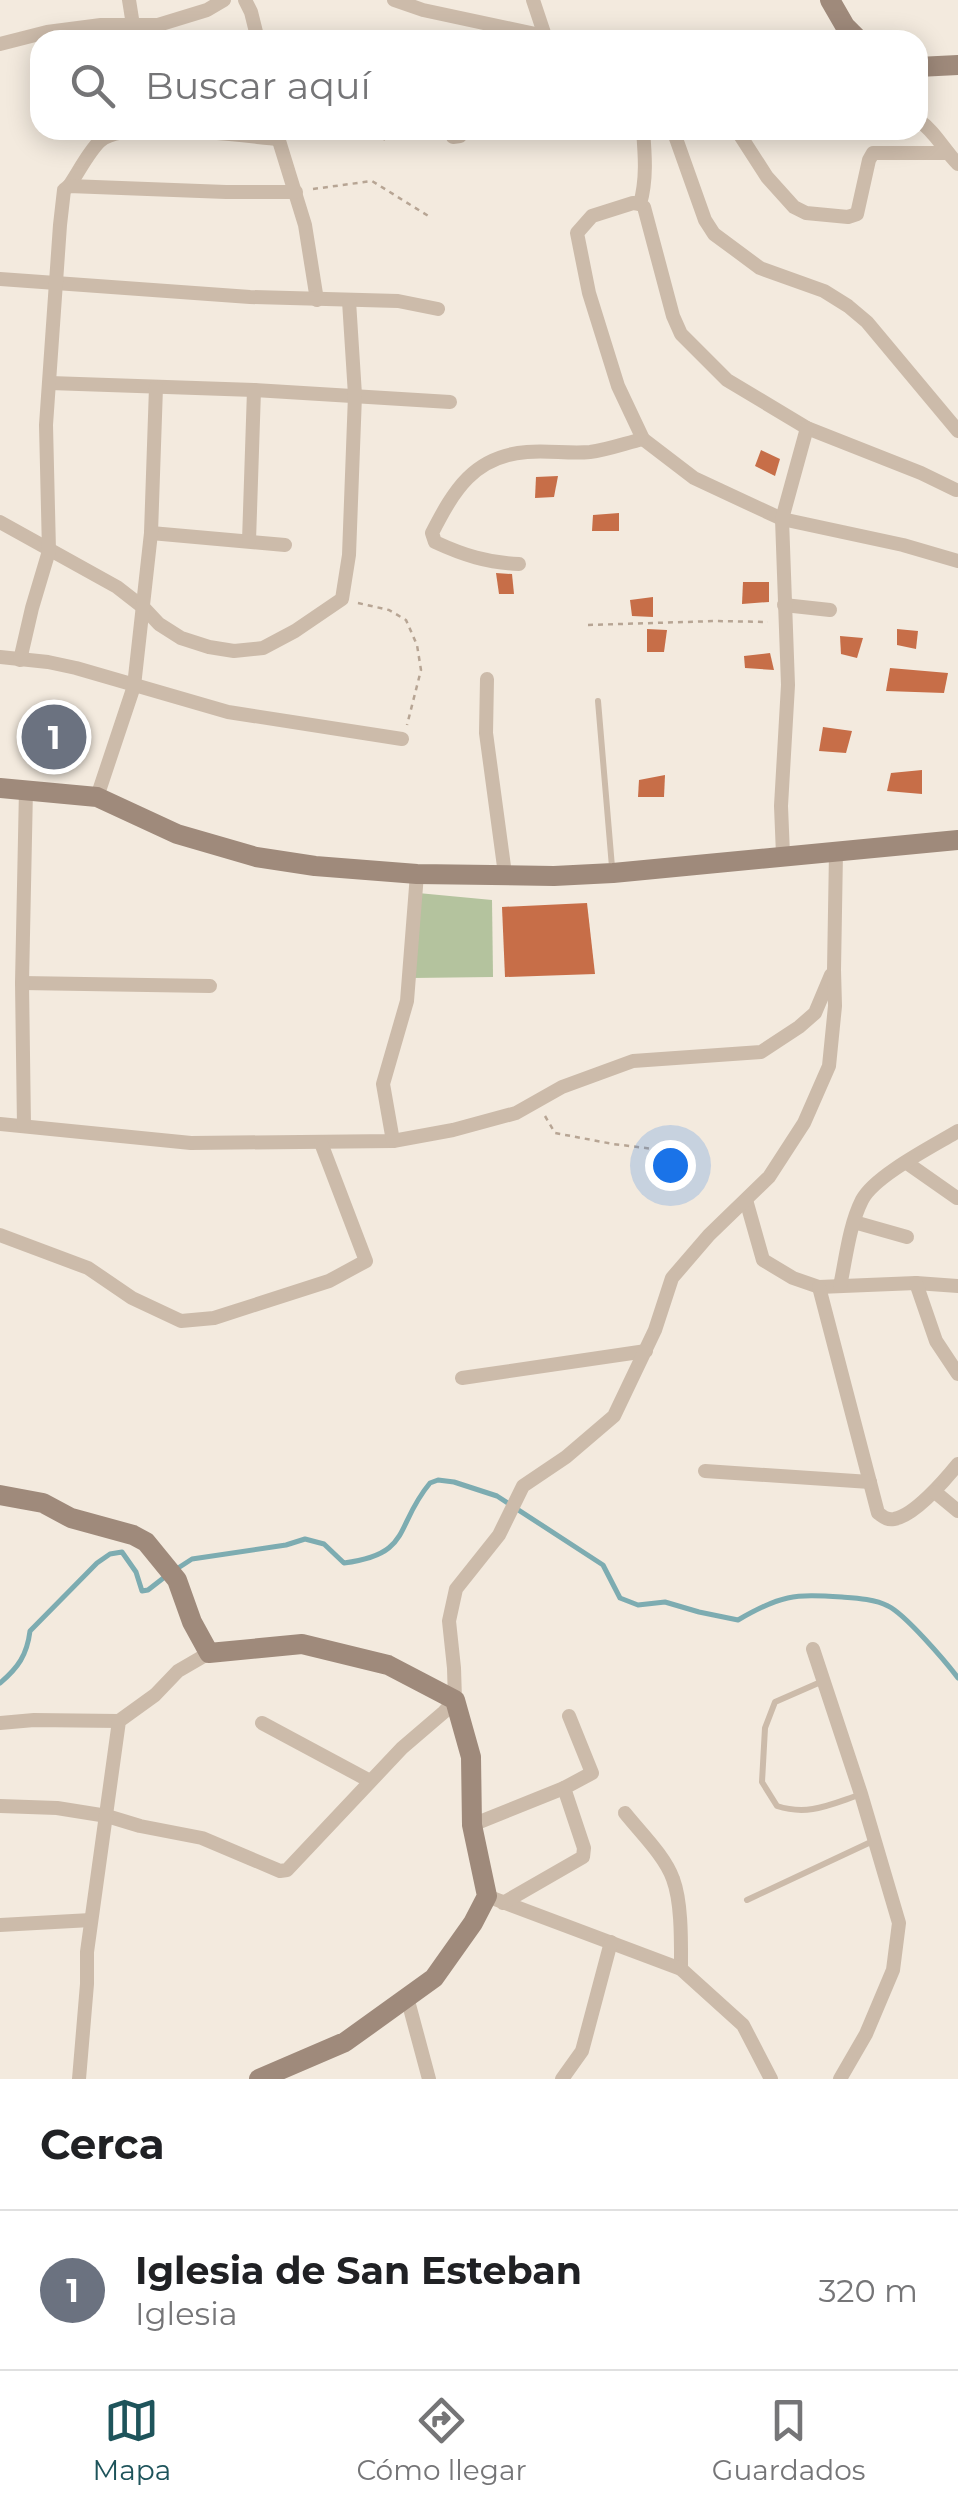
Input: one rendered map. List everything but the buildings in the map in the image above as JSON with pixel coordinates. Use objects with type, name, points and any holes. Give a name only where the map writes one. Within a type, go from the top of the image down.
[{"type":"street","points":[[128,0],[133,25]]},
{"type":"street","points":[[62,30],[158,25],[207,10],[224,0]]},
{"type":"street","points":[[245,0],[256,30]]},
{"type":"street","points":[[394,0],[501,30]]},
{"type":"street","points":[[534,0],[546,30]]},
{"type":"street","points":[[830,0],[850,30]]},
{"type":"street","points":[[0,44],[30,36]]},
{"type":"street","points":[[928,66],[958,65]]},
{"type":"street","points":[[928,127],[953,158]]},
{"type":"street","points":[[20,660],[49,551],[46,425],[64,190],[100,140]]},
{"type":"street","points":[[278,140],[308,239],[317,300]]},
{"type":"street","points":[[640,204],[645,170],[644,140]]},
{"type":"street","points":[[676,140],[699,206],[714,234],[760,268],[824,290],[848,306],[867,322],[958,432]]},
{"type":"street","points":[[744,140],[767,176],[794,207],[806,213],[857,214],[874,153],[953,158]]},
{"type":"street","points":[[69,186],[296,192]]},
{"type":"street","points":[[956,490],[806,428],[726,380],[681,334],[672,316],[644,207],[640,204],[592,216],[577,234],[589,293],[618,386],[643,439],[694,478],[782,519],[958,561]]},
{"type":"street","points":[[0,279],[317,300],[398,301],[438,309]]},
{"type":"street","points":[[0,522],[117,587],[158,624],[182,638],[234,650],[264,648],[295,631],[342,599],[349,556],[355,395],[349,301]]},
{"type":"street","points":[[50,383],[450,402]]},
{"type":"street","points":[[97,797],[134,686],[152,533],[156,387]]},
{"type":"street","points":[[249,541],[254,390]]},
{"type":"street","points":[[782,856],[788,685],[782,519],[806,428]]},
{"type":"street","points":[[519,564],[482,560],[435,542],[432,533],[461,484],[475,470],[498,457],[524,452],[590,452],[643,439]]},
{"type":"street","points":[[152,533],[285,544]]},
{"type":"street","points":[[784,605],[830,610]]},
{"type":"street","points":[[0,657],[76,668],[228,712],[402,739]]},
{"type":"street","points":[[487,679],[486,733],[505,874]]},
{"type":"street","points":[[0,788],[97,797],[177,834],[256,857],[417,874],[612,873],[958,840]]},
{"type":"street","points":[[24,1126],[26,789]]},
{"type":"street","points":[[495,1900],[472,1825],[471,1757],[455,1700],[449,1622],[456,1590],[498,1535],[523,1486],[566,1457],[614,1416],[646,1351],[672,1278],[709,1235],[770,1177],[804,1124],[829,1066],[835,1006],[836,852]]},
{"type":"street","points":[[392,1141],[382,1084],[407,1002],[417,874]]},
{"type":"street","points":[[0,1124],[191,1143],[392,1141],[454,1130],[516,1113],[562,1087],[633,1061],[761,1052],[814,1013],[834,970]]},
{"type":"street","points":[[22,983],[210,986]]},
{"type":"street","points":[[840,1286],[854,1222],[872,1186],[958,1131]]},
{"type":"street","points":[[0,1235],[88,1268],[132,1298],[182,1321],[214,1318],[329,1280],[366,1261],[321,1143]]},
{"type":"street","points":[[907,1163],[956,1198]]},
{"type":"street","points":[[746,1200],[763,1260],[793,1278],[819,1286],[958,1286]]},
{"type":"street","points":[[854,1222],[907,1237]]},
{"type":"street","points":[[916,1283],[936,1341],[958,1374]]},
{"type":"street","points":[[819,1286],[878,1513],[887,1519],[897,1519],[935,1492],[958,1464]]},
{"type":"street","points":[[462,1378],[646,1351]]},
{"type":"street","points":[[705,1470],[870,1482]]},
{"type":"street","points":[[935,1492],[958,1511]]},
{"type":"street","points":[[0,1495],[43,1503],[71,1518],[146,1542],[171,1572],[209,1653]]},
{"type":"street","points":[[0,1722],[119,1721],[155,1695],[178,1671],[209,1653],[302,1644],[388,1665],[455,1700]]},
{"type":"street","points":[[813,1650],[898,1922],[893,1970],[866,2034],[840,2079]]},
{"type":"street","points":[[0,1806],[57,1808],[106,1816],[202,1838],[280,1871],[287,1870],[455,1700]]},
{"type":"street","points":[[472,1825],[592,1774],[569,1716]]},
{"type":"street","points":[[79,2079],[91,1920],[119,1721]]},
{"type":"street","points":[[262,1722],[370,1782]]},
{"type":"street","points":[[259,2079],[345,2042],[434,1978],[473,1922],[495,1900],[582,1857],[584,1848],[564,1788]]},
{"type":"street","points":[[625,1813],[673,1879],[681,1969]]},
{"type":"street","points":[[495,1900],[681,1969],[744,2025],[771,2079]]},
{"type":"street","points":[[0,1925],[91,1920]]},
{"type":"street","points":[[562,2079],[582,2051],[611,1942]]},
{"type":"street","points":[[407,1997],[429,2079]]},
{"type":"lane","points":[[598,701],[612,873]]},
{"type":"lane","points":[[824,1681],[775,1702],[765,1728],[762,1782],[777,1806],[794,1811],[815,1809],[861,1794]]},
{"type":"lane","points":[[746,1900],[874,1840]]},
{"type":"path","points":[[296,192],[372,181],[430,217]]},
{"type":"path","points":[[342,599],[388,610],[406,620],[421,670],[402,739]]},
{"type":"path","points":[[588,626],[716,621],[785,623]]},
{"type":"path","points":[[536,1102],[555,1132],[654,1149]]},
{"type":"green space","points":[[418,893],[492,900],[493,977],[412,978]]},
{"type":"waterway","points":[[175,1570],[192,1559],[305,1539],[324,1544],[344,1563],[366,1559],[392,1545],[430,1483],[454,1482],[497,1496],[603,1565],[620,1598],[638,1605],[665,1602],[738,1620],[765,1605],[799,1596],[871,1600],[904,1618],[958,1678]]},
{"type":"waterway","points":[[0,1683],[21,1660],[30,1631],[110,1554],[122,1552],[136,1572],[142,1591],[166,1576]]},
{"type":"place","name":"Iglesia de San Esteban","points":[[54,737]]}]
